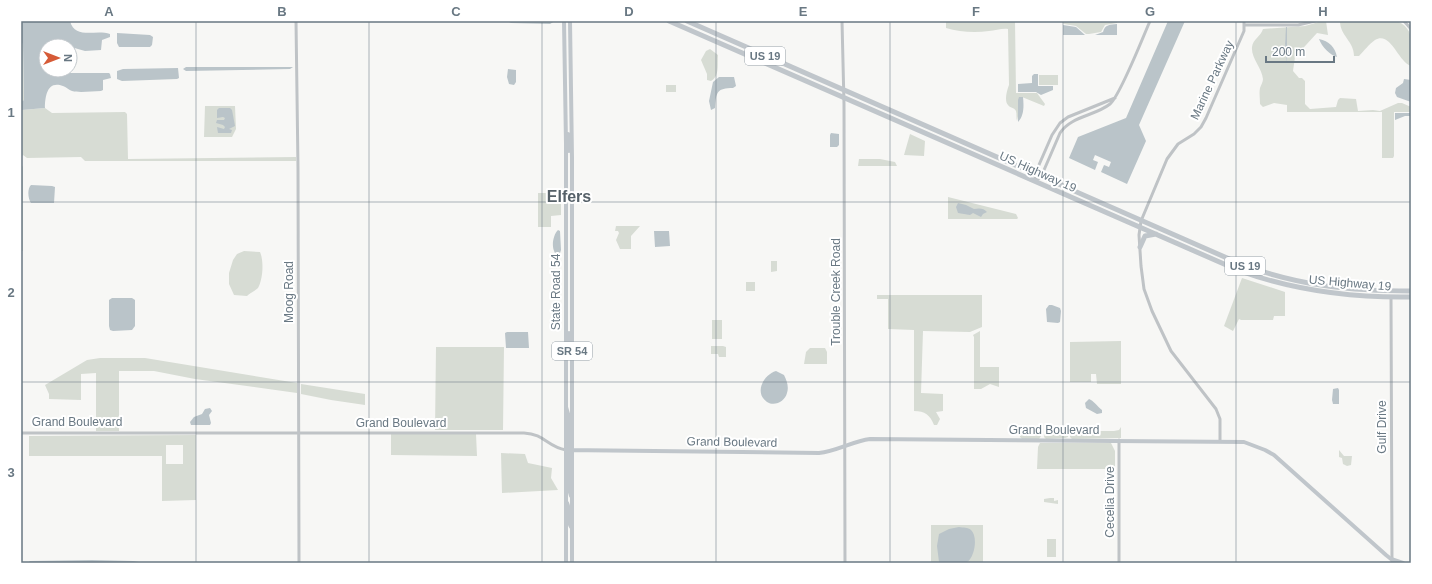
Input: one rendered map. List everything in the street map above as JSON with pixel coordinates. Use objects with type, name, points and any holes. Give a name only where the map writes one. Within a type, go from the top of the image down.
[{"type":"highway","name":"US Highway 19","points":[[669,21],[1226,265],[1252,275],[1276,283],[1309,290],[1354,296],[1391,298],[1411,297]]},
{"type":"highway","points":[[676,21],[687,26],[695,25]]},
{"type":"highway","name":"US Highway 19","points":[[687,21],[1141,221],[1257,270],[1285,279],[1311,284],[1364,291],[1411,291]]},
{"type":"highway","points":[[732,48],[736,46],[763,58],[775,60]]},
{"type":"highway","points":[[909,126],[923,129],[941,137],[945,138],[949,136]]},
{"type":"highway","points":[[956,146],[966,146],[984,154],[993,156]]},
{"type":"highway","points":[[1140,247],[1146,236],[1156,234]]},
{"type":"highway","points":[[1184,246],[1198,249],[1217,257],[1224,257]]},
{"type":"highway","points":[[1226,265],[1230,264],[1249,271],[1257,270]]},
{"type":"highway","points":[[1252,275],[1302,286],[1311,284]]},
{"type":"highway","points":[[1309,290],[1315,289],[1348,292],[1364,291]]},
{"type":"main road","name":"State Road 54","points":[[564,21],[566,130],[566,407],[569,451]]},
{"type":"main road","name":"State Road 54","points":[[566,563],[566,501],[572,402],[572,126],[570,88],[570,21]]},
{"type":"main road","points":[[564,34],[567,41],[568,54],[570,58]]},
{"type":"main road","points":[[565,65],[570,88]]},
{"type":"main road","points":[[565,101],[568,105],[569,119],[572,126]]},
{"type":"main road","points":[[566,130],[569,136],[569,153],[572,158]]},
{"type":"main road","points":[[566,161],[570,163],[570,191],[572,196]]},
{"type":"main road","points":[[566,317],[569,322],[569,349],[572,352]]},
{"type":"main road","points":[[566,367],[569,369],[570,396],[572,402]]},
{"type":"main road","name":"Grand Boulevard","points":[[569,451],[819,453],[832,451],[870,439],[1244,442],[1274,455],[1391,561],[1403,563]]},
{"type":"main road","points":[[569,451],[569,489],[572,498],[572,563]]},
{"type":"main road","points":[[566,501],[569,507],[569,524],[572,527]]},
{"type":"main road","points":[[566,532],[569,534],[570,550],[572,554]]},
{"type":"street","name":"Moog Road","points":[[296,21],[299,563]]},
{"type":"street","name":"Trouble Creek Road","points":[[842,21],[844,90],[845,563]]},
{"type":"street","points":[[1035,181],[1041,177],[1064,127],[1103,109],[1112,103],[1120,90],[1150,21]]},
{"type":"street","points":[[1244,21],[1245,25],[1298,25],[1315,21]]},
{"type":"street","points":[[1404,21],[1411,29]]},
{"type":"street","name":"Marine Parkway","points":[[1220,441],[1220,419],[1216,409],[1171,352],[1152,311],[1144,289],[1139,227],[1167,159],[1178,144],[1194,134],[1206,118],[1242,38],[1245,25]]},
{"type":"street","points":[[1035,181],[1035,174],[1052,135],[1060,123],[1068,117],[1115,98]]},
{"type":"street","name":"Gulf Drive","points":[[1391,291],[1391,561]]},
{"type":"street","name":"Grand Boulevard","points":[[21,433],[527,433],[537,435],[555,448],[569,451]]},
{"type":"street","name":"Cecelia Drive","points":[[1119,440],[1119,563]]},
{"type":"shaded area","points":[[22,21],[70,21],[76,30],[81,32],[110,34],[110,37],[102,40],[101,50],[85,51],[78,49],[78,38],[38,38],[38,78],[78,78],[78,73],[109,73],[111,78],[103,80],[103,90],[101,91],[75,92],[63,86],[53,85],[50,87],[46,95],[45,108],[22,110],[21,112],[21,102],[24,100],[23,46],[21,39]]},
{"type":"shaded area","points":[[507,21],[555,21],[550,24],[511,23]]},
{"type":"shaded area","points":[[946,21],[1015,21],[1016,93],[1037,93],[1045,104],[1044,106],[1022,97],[1017,121],[1016,111],[1009,106],[1006,101],[1009,85],[1008,29],[978,32],[962,31],[946,28]]},
{"type":"shaded area","points":[[1061,21],[1118,21],[1117,23],[1105,25],[1101,32],[1086,34],[1076,26],[1064,24]]},
{"type":"shaded area","points":[[1168,21],[1185,21],[1139,125],[1146,141],[1127,184],[1101,172],[1104,165],[1109,167],[1111,162],[1095,155],[1093,160],[1098,162],[1095,170],[1069,158],[1078,137],[1126,118]]},
{"type":"shaded area","points":[[1326,21],[1328,35],[1317,33],[1295,57],[1293,71],[1299,78],[1302,78],[1305,81],[1305,104],[1310,109],[1336,107],[1340,98],[1356,99],[1358,111],[1380,111],[1398,103],[1411,107],[1411,112],[1394,112],[1393,158],[1382,158],[1382,112],[1287,112],[1287,105],[1274,103],[1263,107],[1260,104],[1260,88],[1263,79],[1252,51],[1252,47],[1263,29],[1287,27],[1305,26]],"holes":[[[1287,27],[1287,47],[1289,51],[1287,56],[1287,67],[1285,44]]]},
{"type":"shaded area","points":[[1340,21],[1397,21],[1408,29],[1412,40],[1411,66],[1402,59],[1390,43],[1381,38],[1375,40],[1359,56],[1354,56],[1352,46],[1342,31]]},
{"type":"shaded area","points":[[1117,24],[1117,35],[1095,35],[1103,32],[1108,25]]},
{"type":"shaded area","points":[[1063,25],[1076,27],[1085,35],[1063,35]]},
{"type":"shaded area","points":[[1286,27],[1287,47],[1289,51],[1287,56],[1287,67],[1285,44]]},
{"type":"shaded area","points":[[117,33],[150,35],[153,37],[152,45],[150,47],[119,47],[117,43]]},
{"type":"shaded area","points":[[21,39],[23,46],[24,100],[21,102]]},
{"type":"shaded area","points":[[1319,39],[1326,41],[1331,45],[1335,50],[1337,57],[1326,50]]},
{"type":"shaded area","points":[[710,49],[718,55],[718,70],[716,76],[711,81],[707,80],[707,74],[701,60],[706,51]]},
{"type":"shaded area","points":[[186,67],[293,67],[290,69],[186,71],[183,69]]},
{"type":"shaded area","points":[[178,68],[179,78],[177,79],[122,81],[117,79],[117,71],[123,69]]},
{"type":"shaded area","points":[[508,69],[516,70],[516,82],[514,85],[509,84],[507,77]]},
{"type":"shaded area","points":[[1034,74],[1038,74],[1038,86],[1053,86],[1053,90],[1041,95],[1036,92],[1018,92],[1018,84],[1032,83],[1032,76]]},
{"type":"shaded area","points":[[1039,75],[1058,75],[1058,85],[1039,85]]},
{"type":"shaded area","points":[[719,77],[734,77],[736,86],[718,92],[715,108],[711,110],[709,101],[713,82]]},
{"type":"shaded area","points":[[1404,79],[1411,80],[1411,102],[1397,97],[1395,93],[1396,88],[1403,83]]},
{"type":"shaded area","points":[[666,85],[676,85],[676,92],[666,92]]},
{"type":"shaded area","points":[[1019,97],[1023,97],[1023,107],[1021,117],[1018,122],[1018,100]]},
{"type":"shaded area","points":[[205,106],[235,106],[236,129],[232,137],[204,137]]},
{"type":"shaded area","points":[[45,108],[52,113],[125,112],[127,114],[128,159],[296,157],[296,161],[85,161],[81,157],[27,158],[23,155],[21,157],[21,112],[22,110]]},
{"type":"shaded area","points":[[219,108],[230,108],[232,110],[235,126],[229,129],[232,130],[231,133],[218,133],[217,127],[224,129],[225,127],[216,123],[217,120],[224,120],[225,118],[217,118],[217,110]]},
{"type":"shaded area","points":[[1395,113],[1411,113],[1411,116],[1405,116],[1395,120]]},
{"type":"shaded area","points":[[831,133],[839,134],[839,145],[837,147],[830,147]]},
{"type":"shaded area","points":[[910,134],[925,141],[924,156],[904,155]]},
{"type":"shaded area","points":[[859,159],[880,159],[895,162],[897,166],[858,166]]},
{"type":"shaded area","points":[[21,164],[23,167],[23,251],[21,251]]},
{"type":"shaded area","points":[[31,185],[55,187],[54,203],[31,203],[28,194]]},
{"type":"shaded area","points":[[538,193],[561,193],[561,215],[551,216],[551,227],[538,227]]},
{"type":"shaded area","points":[[948,197],[1016,214],[1018,218],[948,219]]},
{"type":"shaded area","points":[[958,203],[974,209],[980,208],[987,212],[981,217],[973,213],[970,215],[958,213],[956,207]]},
{"type":"shaded area","points":[[616,226],[640,226],[631,236],[631,249],[620,249],[616,240],[619,233],[618,231],[615,231]]},
{"type":"shaded area","points":[[558,230],[560,231],[561,250],[560,253],[555,253],[553,241]]},
{"type":"shaded area","points":[[654,231],[669,231],[670,246],[655,247]]},
{"type":"shaded area","points":[[244,251],[260,252],[262,265],[261,280],[258,288],[247,296],[234,295],[229,284],[229,273],[233,260],[237,254]]},
{"type":"shaded area","points":[[771,261],[777,261],[777,271],[771,272]]},
{"type":"shaded area","points":[[1242,278],[1285,292],[1285,316],[1274,316],[1273,320],[1239,319],[1233,331],[1224,326]]},
{"type":"shaded area","points":[[746,282],[755,282],[755,291],[746,291]]},
{"type":"shaded area","points":[[877,295],[982,295],[982,327],[970,332],[923,331],[921,393],[943,394],[943,411],[936,412],[940,419],[937,425],[934,425],[927,414],[914,411],[914,330],[888,329],[888,299],[877,299]]},
{"type":"shaded area","points":[[112,298],[132,298],[135,300],[135,326],[132,330],[110,330],[109,300]]},
{"type":"shaded area","points":[[1049,305],[1060,308],[1060,322],[1047,322],[1046,309]]},
{"type":"shaded area","points":[[712,320],[722,320],[722,339],[712,339]]},
{"type":"shaded area","points":[[980,331],[980,367],[999,367],[999,387],[990,384],[981,389],[974,389],[973,335]]},
{"type":"shaded area","points":[[528,332],[529,348],[506,348],[505,333]]},
{"type":"shaded area","points":[[1121,341],[1121,384],[1097,384],[1096,374],[1091,374],[1091,382],[1070,382],[1070,342]]},
{"type":"shaded area","points":[[711,346],[726,347],[726,357],[719,357],[718,354],[711,354]]},
{"type":"shaded area","points":[[436,347],[504,347],[503,430],[435,430]]},
{"type":"shaded area","points":[[810,348],[825,348],[827,352],[827,364],[804,364],[806,352]]},
{"type":"shaded area","points":[[100,358],[145,358],[297,383],[297,393],[195,379],[154,371],[119,371],[119,431],[96,431],[96,373],[81,374],[81,400],[49,399],[49,394],[45,385],[87,360]]},
{"type":"shaded area","points":[[776,371],[784,375],[788,388],[786,396],[782,401],[773,404],[767,402],[763,398],[761,389],[767,376]]},
{"type":"shaded area","points":[[301,384],[365,394],[365,405],[301,394]]},
{"type":"shaded area","points":[[1338,388],[1339,404],[1333,404],[1333,389]]},
{"type":"shaded area","points":[[1089,399],[1102,410],[1102,413],[1097,414],[1086,408],[1085,403]]},
{"type":"shaded area","points":[[210,408],[212,411],[209,415],[210,425],[191,425],[190,422],[194,417],[202,414],[205,409]]},
{"type":"shaded area","points":[[1121,427],[1121,438],[1072,439],[1070,437],[1070,433],[1072,431],[1114,431],[1119,430]]},
{"type":"shaded area","points":[[1040,431],[1041,436],[1039,439],[1022,439],[1020,437],[1020,432]]},
{"type":"shaded area","points":[[1045,431],[1066,431],[1068,433],[1068,437],[1046,439],[1044,437]]},
{"type":"shaded area","points":[[391,434],[476,434],[477,456],[391,455]]},
{"type":"shaded area","points":[[196,435],[196,500],[162,501],[162,456],[29,456],[29,436]],"holes":[[[166,445],[183,445],[183,464],[166,464]]]},
{"type":"shaded area","points":[[1040,443],[1111,443],[1115,451],[1115,469],[1037,469],[1038,447]]},
{"type":"shaded area","points":[[1339,450],[1344,456],[1352,456],[1351,465],[1347,466],[1343,464],[1342,458],[1339,457]]},
{"type":"shaded area","points":[[501,453],[525,454],[528,463],[552,468],[551,478],[558,490],[502,493]]},
{"type":"shaded area","points":[[1054,498],[1054,501],[1058,500],[1058,504],[1044,502],[1044,499]]},
{"type":"shaded area","points":[[931,525],[983,525],[983,563],[931,563]]},
{"type":"shaded area","points":[[959,527],[968,528],[973,533],[975,546],[972,556],[967,562],[961,564],[939,562],[937,546],[939,534],[949,529]]},
{"type":"shaded area","points":[[1047,539],[1056,539],[1056,557],[1047,557]]},
{"type":"shaded area","points":[[30,561],[133,561],[145,563],[28,563]]},
{"type":"district","name":"Elfers","points":[[569,196]]}]
